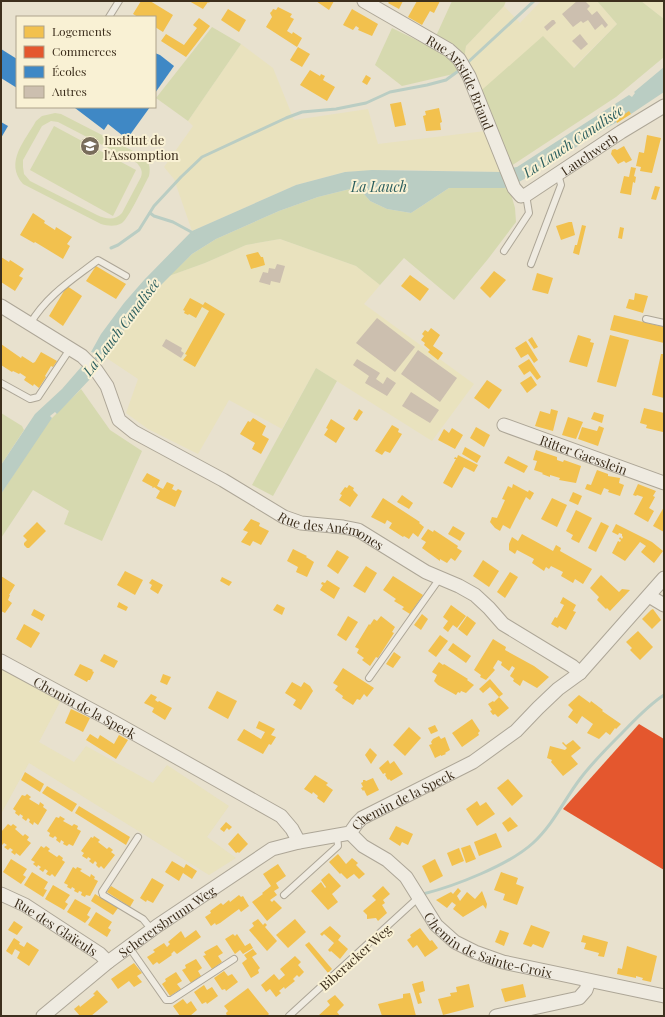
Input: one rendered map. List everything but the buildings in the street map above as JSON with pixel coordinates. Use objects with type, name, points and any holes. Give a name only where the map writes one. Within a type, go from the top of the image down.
[{"type":"street","name":"Rue Aristide Briand","points":[[364,1],[449,50],[462,65],[505,166],[520,193]]},
{"type":"street","name":"Lauchwerb","points":[[520,193],[558,172],[628,128],[662,112]]},
{"type":"street","name":"Rue des Anémones","points":[[1,306],[82,356],[98,373],[107,386],[119,420],[134,432],[223,480],[284,517],[301,523],[358,530],[426,572],[460,586],[475,595],[503,624],[572,666],[580,673]]},
{"type":"street","name":"Ritter Gaesslein","points":[[504,425],[664,483]]},
{"type":"street","name":"Chemin de la Speck","points":[[1,661],[112,721],[280,816],[292,829],[299,842],[343,834],[362,818],[474,762],[516,731],[558,689],[580,673],[664,578]]},
{"type":"street","points":[[649,596],[664,605]]},
{"type":"street","name":"Chemin de Sainte-Croix","points":[[343,834],[387,860],[406,877],[420,897],[436,925],[455,942],[475,952],[503,962],[664,996]]},
{"type":"street","name":"Scherersbrunn Weg","points":[[43,1016],[108,962],[244,867],[272,849],[299,842]]},
{"type":"street","name":"Rue des Glaïeuls","points":[[1,894],[24,905],[100,954],[108,962]]},
{"type":"street","points":[[496,1016],[579,998],[586,990],[589,981]]},
{"type":"lane","points":[[110,16],[120,1]]},
{"type":"lane","points":[[531,264],[560,184],[558,172]]},
{"type":"lane","points":[[504,251],[529,213],[520,193]]},
{"type":"lane","points":[[30,324],[35,314],[53,294],[98,260],[126,276]]},
{"type":"lane","points":[[646,319],[664,323]]},
{"type":"lane","points":[[1,383],[30,399],[38,397],[70,349]]},
{"type":"lane","points":[[369,678],[440,578]]},
{"type":"lane","points":[[284,895],[338,846],[343,834]]},
{"type":"lane","points":[[138,837],[102,892],[103,895],[143,919],[152,930]]},
{"type":"lane","name":"Biberacker Weg","points":[[289,1016],[420,897]]},
{"type":"lane","points":[[129,947],[166,1000],[171,1000],[234,959]]},
{"type":"shaded area","points":[[541,1],[597,1],[617,24],[573,68],[475,96],[462,72],[466,46],[504,6],[520,23]]},
{"type":"shaded area","points":[[641,1],[664,1],[664,19]]},
{"type":"shaded area","points":[[241,44],[273,68],[294,120],[368,109],[378,144],[485,131],[502,172],[396,170],[345,172],[296,185],[192,231],[174,179],[164,167],[193,126],[188,121]]},
{"type":"shaded area","points":[[280,239],[356,266],[380,285],[364,304],[474,384],[432,441],[316,368],[282,429],[229,400],[198,454],[148,429],[126,413],[138,379],[105,357],[147,299],[169,276],[205,263],[246,245]]},
{"type":"shaded area","points":[[1,667],[61,700],[39,742],[74,762],[86,746],[153,783],[167,765],[229,806],[207,837],[236,858],[209,875],[29,763],[1,814]]},
{"type":"green space","points":[[452,1],[506,1],[504,6],[466,46],[462,72],[402,86],[375,65],[392,28],[431,47]]},
{"type":"green space","points":[[597,1],[641,1],[664,19],[664,57],[616,97],[502,172],[475,96],[543,36],[574,68],[617,24]]},
{"type":"green space","points":[[212,27],[241,44],[188,121],[156,98]]},
{"type":"green space","points":[[55,113],[61,114],[141,155],[148,161],[150,170],[149,176],[122,223],[112,226],[101,224],[23,184],[15,168],[18,152],[36,121],[42,116]],"holes":[[[51,121],[58,122],[137,163],[140,166],[142,175],[119,216],[104,218],[97,215],[30,181],[24,174],[23,160],[42,126]]]},
{"type":"green space","points":[[54,126],[136,170],[113,216],[30,170]]},
{"type":"green space","points":[[358,187],[370,201],[387,209],[411,213],[449,188],[509,187],[515,208],[516,222],[454,300],[404,258],[380,285],[356,266],[280,239],[246,245],[205,263],[169,276],[192,254],[216,239],[279,211],[318,197]]},
{"type":"green space","points":[[316,368],[337,381],[273,496],[252,485]]},
{"type":"green space","points":[[81,389],[110,430],[142,451],[102,541],[64,524],[69,511],[33,490],[1,538],[1,494],[48,422]]},
{"type":"green space","points":[[1,413],[22,426],[24,430],[1,465]]},
{"type":"water","points":[[664,67],[664,92],[631,114],[629,112],[616,120],[617,122],[517,183],[511,168],[517,167],[629,95],[632,97],[635,93],[634,92]]},
{"type":"water","name":"La Lauch","points":[[372,170],[502,172],[509,187],[449,188],[411,213],[387,209],[370,201],[358,187],[318,197],[279,211],[216,239],[192,254],[147,299],[105,356],[91,352],[101,334],[124,303],[144,280],[192,231],[296,185],[345,172]]},
{"type":"water","points":[[82,366],[91,378],[57,414],[55,412],[50,416],[52,418],[1,494],[1,465],[35,414],[62,389]]},
{"type":"waterway","points":[[466,64],[534,1]]},
{"type":"waterway","points":[[111,248],[118,245],[139,230],[154,206],[202,157],[302,112],[336,109],[366,103],[390,92],[446,80],[461,69]]},
{"type":"waterway","points":[[150,213],[154,216],[173,222],[195,234]]},
{"type":"waterway","name":"La Lauch Canalisée","points":[[93,363],[101,351]]},
{"type":"waterway","points":[[423,894],[450,886],[481,874],[510,859],[533,843],[547,828],[574,787],[594,762],[640,714],[664,695]]},
{"type":"place","name":"Institut de l'Assomption","points":[[90,146]]}]
